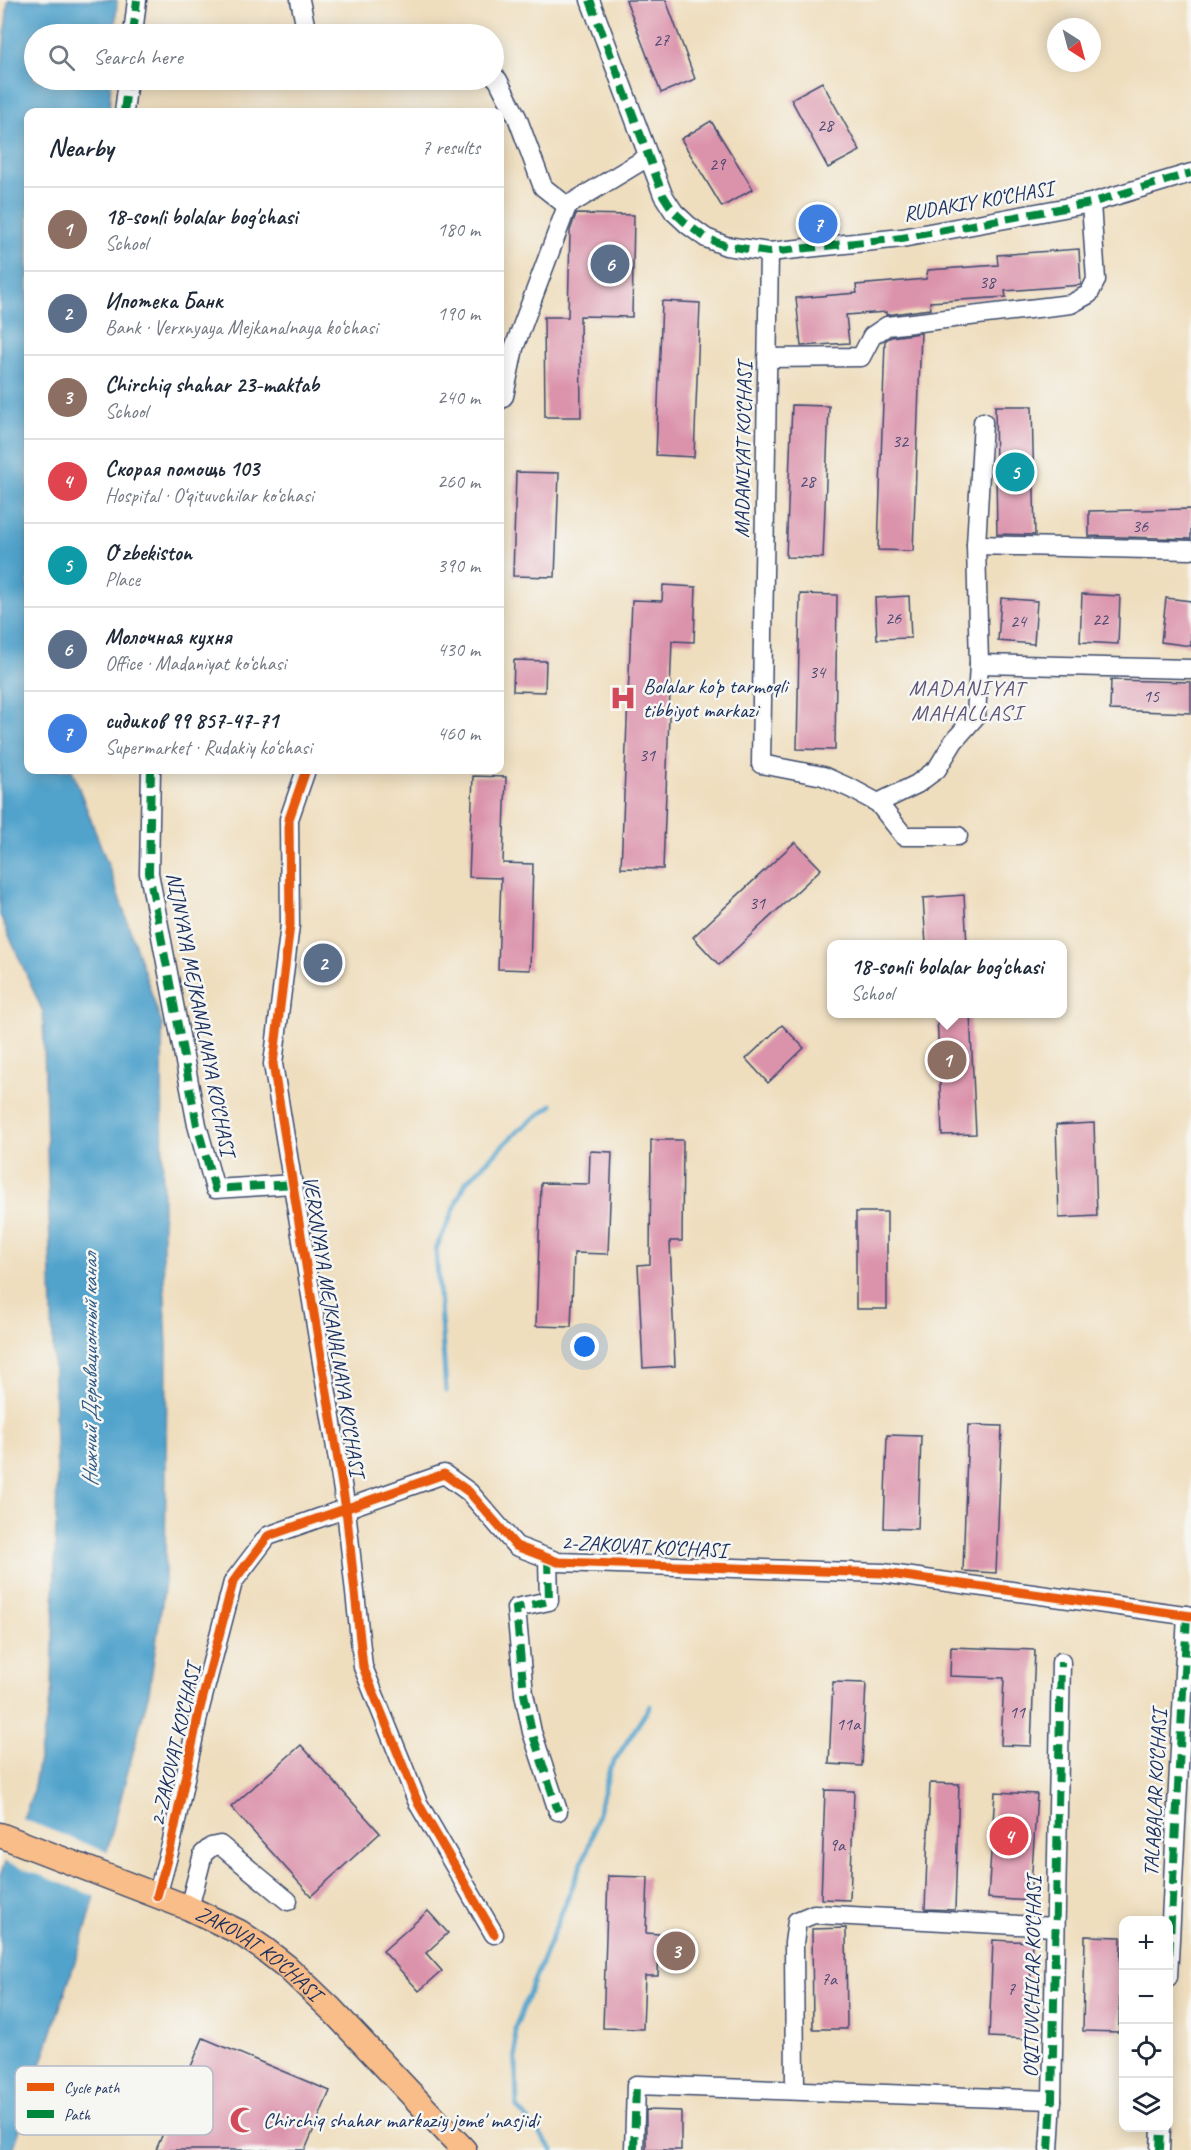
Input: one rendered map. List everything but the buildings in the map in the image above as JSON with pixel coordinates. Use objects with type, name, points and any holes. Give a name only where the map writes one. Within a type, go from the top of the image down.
[{"type":"main road","name":"ZAKOVAT KO'CHASI","points":[[0,1835],[189,1908],[239,1932],[287,1967],[338,2016],[464,2150]]},
{"type":"street","points":[[134,24],[137,0]]},
{"type":"street","points":[[300,0],[305,24]]},
{"type":"street","points":[[590,0],[663,195],[674,212],[706,238],[726,246],[769,252]]},
{"type":"street","points":[[124,108],[127,90]]},
{"type":"street","points":[[503,90],[517,117],[543,187],[567,206]]},
{"type":"street","points":[[504,396],[514,348],[567,206],[648,157]]},
{"type":"street","name":"RUDAKIY KO‘CHASI","points":[[769,252],[902,237],[1091,203],[1191,173]]},
{"type":"street","points":[[767,358],[861,357],[872,336],[887,326],[1071,304],[1089,294],[1096,280],[1091,203]]},
{"type":"street","name":"MADANIYAT KO‘CHASI","points":[[769,252],[761,764],[823,776],[878,803],[904,836],[958,836]]},
{"type":"street","points":[[878,803],[917,784],[937,769],[954,741],[976,716],[979,664],[976,545],[983,422]]},
{"type":"street","points":[[976,545],[1191,550]]},
{"type":"street","points":[[979,664],[1191,669]]},
{"type":"street","name":"NIJNYAYA MEJKANALNAYA KO‘CHASI","points":[[151,774],[149,873],[197,1125],[215,1189],[293,1184]]},
{"type":"street","name":"VERXNYAYA MEJKANALNAYA KO‘CHASI","points":[[305,774],[289,819],[290,925],[273,1064],[346,1509],[363,1667],[418,1803],[494,1934]]},
{"type":"street","name":"2-ZAKOVAT KO‘CHASI","points":[[157,1896],[171,1845],[199,1712],[233,1582],[268,1536],[444,1474],[469,1492],[516,1546],[558,1562],[883,1573],[1189,1615]]},
{"type":"street","name":"2-ZAKOVAT KO‘CHASI","points":[[548,1558],[549,1601],[516,1608],[524,1694],[532,1732],[558,1811]]},
{"type":"street","name":"TALABALAR KO‘CHASI","points":[[1168,1970],[1189,1615]]},
{"type":"street","name":"O‘QITUVCHILAR KO‘CHASI","points":[[1049,2150],[1053,2100],[1061,1662]]},
{"type":"street","points":[[189,1908],[203,1854],[211,1847],[220,1845],[288,1901]]},
{"type":"street","points":[[795,2090],[794,1943],[796,1921],[814,1914],[1055,1927]]},
{"type":"street","points":[[634,2150],[636,2085],[1053,2100]]},
{"type":"street","points":[[1160,2150],[1161,2132]]},
{"type":"water","name":"Нижний Деривационный канал","points":[[8,0],[117,0],[116,24],[24,24],[24,90],[110,90],[109,108],[24,108],[24,774],[74,774],[111,873],[162,1025],[163,1254],[167,1348],[165,1582],[149,1692],[88,1922],[41,2066],[15,2066],[15,2135],[18,2135],[13,2150],[0,2150],[0,1876],[32,1796],[52,1690],[57,1477],[43,1012],[0,915],[0,89]]},
{"type":"pier","points":[[20,1818],[109,1853],[97,1897],[3,1861]]},
{"type":"waterway","points":[[446,1391],[436,1249],[466,1182],[521,1128],[552,1105]]},
{"type":"waterway","points":[[553,2150],[517,2107],[515,2028],[590,1843],[610,1768],[650,1706]]},
{"type":"marked path","points":[[134,24],[137,0]]},
{"type":"marked path","points":[[590,0],[663,195],[674,212],[688,225],[706,238],[726,246],[769,252],[902,238],[1091,203],[1191,173]]},
{"type":"marked path","points":[[124,108],[127,90]]},
{"type":"marked path","points":[[151,774],[149,873],[197,1125],[215,1189],[293,1184]]},
{"type":"marked path","points":[[548,1558],[549,1601],[516,1608],[524,1694],[532,1732],[558,1811]]},
{"type":"marked path","points":[[1168,1970],[1187,1615]]},
{"type":"marked path","points":[[1049,2150],[1061,1662]]},
{"type":"marked path","points":[[634,2150],[636,2085]]},
{"type":"marked path","points":[[1160,2150],[1161,2132]]},
{"type":"cycle path","points":[[305,774],[289,819],[290,925],[273,1064],[346,1509],[363,1667],[418,1803],[494,1934]]},
{"type":"cycle path","points":[[157,1896],[171,1845],[199,1712],[233,1582],[268,1536],[444,1474],[469,1492],[516,1546],[558,1562],[883,1573],[1191,1616]]},
{"type":"place","name":"сидиков 99 857-47-71","points":[[818,224]]},
{"type":"place","name":"Молочная кухня","points":[[610,264]]},
{"type":"place","name":"Oʻzbekiston","points":[[1015,472]]},
{"type":"place","name":"Bolalar ko‘p tarmoqli tibbiyot markazi","points":[[623,698]]},
{"type":"place","name":"Ипотека Банк","points":[[323,963]]},
{"type":"place","name":"18-sonli bolalar bog'chasi","points":[[947,1060]]},
{"type":"place","name":"Скорая помощь 103","points":[[1009,1836]]},
{"type":"place","name":"Chirchiq shahar 23-maktab","points":[[676,1951]]},
{"type":"place","name":"Chirchiq shahar markaziy jome' masjidi","points":[[243,2120]]},
{"type":"district","name":"MADANIYAT MAHALLASI","points":[[967,700]]}]
